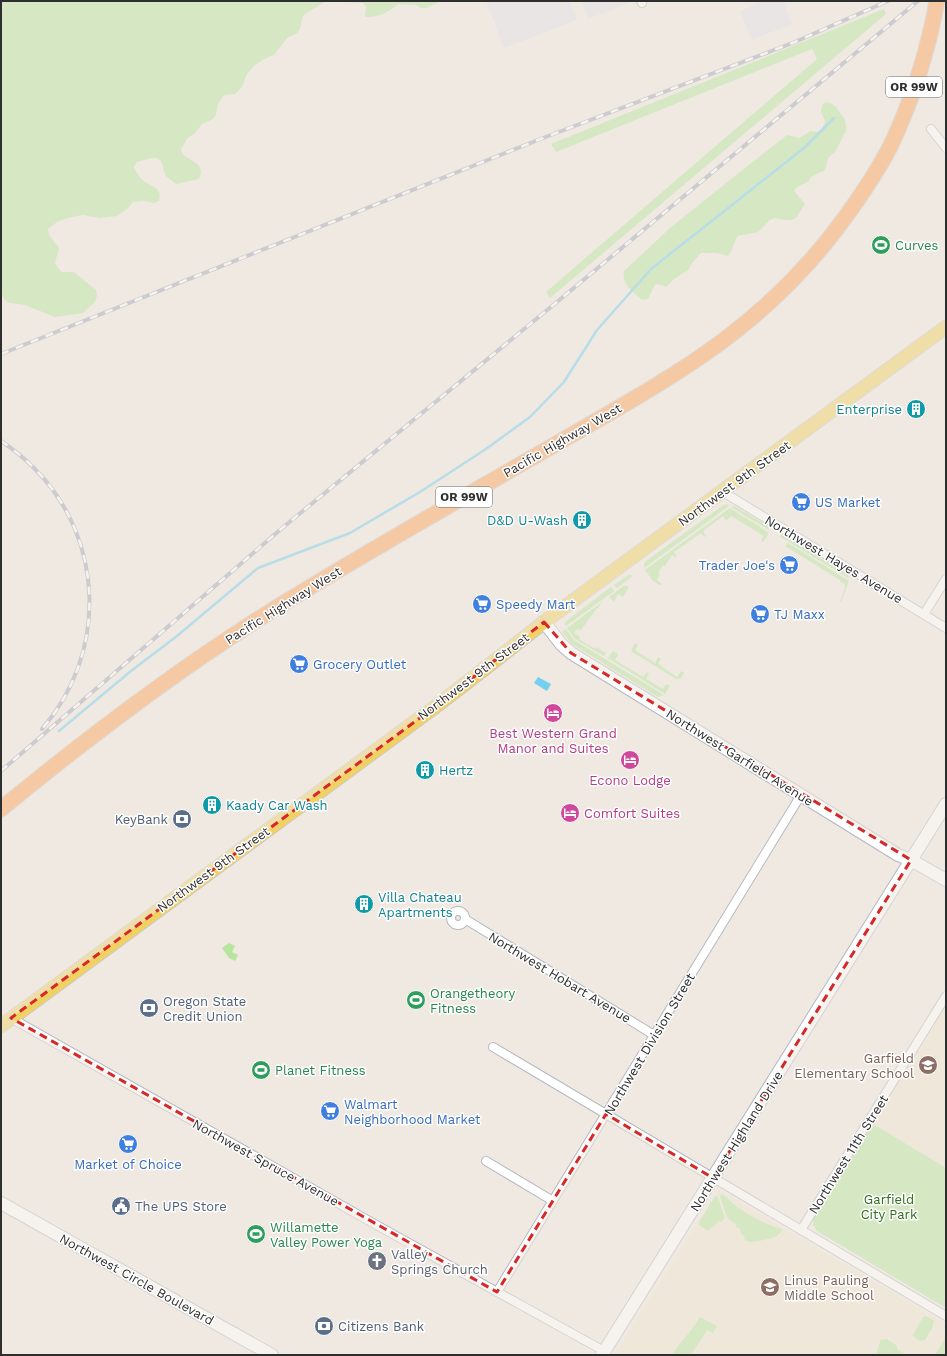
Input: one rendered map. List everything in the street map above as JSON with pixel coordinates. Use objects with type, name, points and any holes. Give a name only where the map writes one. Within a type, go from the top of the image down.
[{"type":"highway","name":"Pacific Highway West","points":[[1,809],[101,728],[195,660],[243,628],[654,386],[719,344],[752,318],[792,282],[814,258],[835,232],[873,178],[889,148],[909,102],[924,58],[937,1]]},
{"type":"main road","name":"Northwest 9th Street","points":[[6,1022],[439,704],[544,622],[946,327]]},
{"type":"street","points":[[931,129],[946,148]]},
{"type":"street","name":"Northwest Hayes Avenue","points":[[723,492],[946,628]]},
{"type":"street","points":[[924,614],[946,579]]},
{"type":"street","name":"Northwest Garfield Avenue","points":[[544,622],[561,644],[571,652],[898,855],[911,860],[946,880]]},
{"type":"street","name":"Northwest Division Street","points":[[497,1292],[801,795]]},
{"type":"street","name":"Northwest Highland Drive","points":[[603,1353],[946,804]]},
{"type":"street","name":"Northwest Hobart Avenue","points":[[464,919],[654,1035]]},
{"type":"street","name":"Northwest 11th Street","points":[[801,1230],[946,996]]},
{"type":"street","name":"Northwest Spruce Avenue","points":[[6,1022],[497,1292],[603,1353]]},
{"type":"street","points":[[494,1047],[946,1316]]},
{"type":"street","points":[[486,1161],[553,1201]]},
{"type":"street","name":"Northwest Circle Boulevard","points":[[1,1203],[272,1355]]},
{"type":"highlighted area","points":[[544,622],[571,653],[911,860],[713,1178],[606,1114],[497,1292],[11,1018],[439,704]]},
{"type":"shaded area","points":[[486,1],[570,1],[577,20],[504,48]]},
{"type":"shaded area","points":[[581,1],[628,1],[629,3],[588,19]]},
{"type":"shaded area","points":[[764,1],[783,1],[792,24],[752,40],[740,11]]},
{"type":"shaded area","name":"Garfield Elementary School","points":[[946,1006],[946,1168],[873,1124]]},
{"type":"shaded area","name":"Linus Pauling Middle School","points":[[719,1189],[946,1324],[946,1355],[614,1355]]},
{"type":"green space","points":[[1,1],[326,1],[305,14],[302,18],[300,29],[297,33],[287,38],[274,55],[264,59],[254,66],[247,74],[242,87],[235,94],[224,95],[218,104],[216,115],[213,119],[202,124],[195,133],[187,139],[181,150],[184,155],[197,164],[201,169],[199,179],[176,184],[166,176],[159,159],[152,158],[137,162],[134,167],[137,173],[146,183],[158,190],[160,196],[159,201],[155,203],[144,201],[133,202],[127,209],[117,216],[100,218],[83,215],[67,218],[57,222],[48,229],[49,235],[59,248],[55,263],[58,268],[62,272],[74,272],[96,290],[97,296],[95,302],[83,313],[55,317],[25,305],[9,303],[4,299],[1,292]]},
{"type":"green space","points":[[345,1],[438,1],[437,3],[426,8],[421,8],[416,5],[398,4],[383,14],[375,17],[365,17],[366,7],[363,3]]},
{"type":"green space","points":[[884,9],[886,14],[550,298],[546,292],[817,59],[812,49],[556,152],[551,144]]},
{"type":"green space","points":[[826,102],[831,103],[836,107],[845,120],[846,131],[836,151],[828,158],[825,170],[811,177],[808,182],[797,187],[794,191],[805,204],[796,218],[785,220],[775,218],[770,220],[758,232],[738,236],[728,256],[717,253],[701,253],[688,270],[674,279],[666,287],[656,284],[648,299],[642,300],[629,288],[624,280],[624,271],[670,228],[787,135],[799,138],[811,131],[817,132],[822,130],[825,121],[821,112],[822,105]]},
{"type":"green space","points":[[727,504],[729,506],[644,568],[646,561],[722,506]]},
{"type":"green space","points":[[734,506],[767,525],[769,530],[731,507]]},
{"type":"green space","points":[[730,508],[769,533],[763,542],[761,541],[764,536],[731,516],[726,521],[723,516],[703,531],[706,536],[704,537],[701,533],[674,552],[677,558],[672,555],[665,566],[663,565],[658,573],[660,574],[657,580],[661,583],[661,585],[652,580],[645,570]]},
{"type":"green space","points":[[782,535],[847,574],[850,579],[779,536]]},
{"type":"green space","points":[[788,543],[849,581],[841,602],[845,584],[785,546]]},
{"type":"green space","points":[[627,576],[633,576],[617,588],[614,585]]},
{"type":"green space","points":[[625,585],[629,587],[623,597],[618,594],[614,602],[609,597]]},
{"type":"green space","points":[[611,587],[614,591],[566,626],[565,625],[565,622]]},
{"type":"green space","points":[[601,603],[581,630],[577,629],[574,633],[580,637],[579,639],[595,649],[596,647],[606,653],[604,656],[575,639],[567,628]]},
{"type":"green space","points":[[566,629],[574,640],[664,695],[658,697],[572,644],[562,632]]},
{"type":"green space","points":[[635,643],[638,645],[635,650],[655,663],[658,657],[661,659],[658,664],[677,677],[681,671],[684,673],[681,678],[676,679],[631,651]]},
{"type":"green space","points":[[613,651],[618,654],[615,660],[643,677],[647,672],[649,674],[646,679],[663,689],[666,684],[670,686],[665,694],[608,658]]},
{"type":"green space","points":[[229,943],[235,946],[232,952],[238,955],[235,961],[229,958],[222,948]]},
{"type":"green space","name":"Garfield City Park","points":[[873,1124],[946,1168],[946,1308],[817,1231],[813,1225],[813,1219]]},
{"type":"green space","points":[[721,1194],[752,1217],[782,1229],[777,1236],[770,1239],[753,1242],[745,1240],[740,1229],[736,1227],[735,1223],[727,1217],[720,1197]]},
{"type":"green space","points":[[715,1196],[718,1198],[725,1218],[721,1222],[719,1221],[708,1231],[699,1225],[699,1222]]},
{"type":"green space","points":[[926,1316],[934,1321],[925,1340],[920,1341],[913,1335],[923,1317]]},
{"type":"green space","points":[[700,1317],[717,1326],[713,1333],[707,1330],[691,1355],[672,1355],[693,1327]]},
{"type":"green space","points":[[946,1337],[946,1355],[935,1355]]},
{"type":"green space","points":[[881,1339],[887,1339],[897,1346],[897,1349],[904,1353],[902,1355],[876,1355]]},
{"type":"water","points":[[538,677],[551,684],[547,691],[534,683]]},
{"type":"waterway","points":[[59,731],[131,671],[177,636],[258,568],[350,533],[420,492],[486,449],[530,417],[564,382],[597,330],[651,269],[804,148],[834,118]]},
{"type":"railway","points":[[1,354],[543,138],[795,42],[888,1]]},
{"type":"railway","points":[[1,771],[281,529],[563,297],[918,1]]},
{"type":"railway","points":[[1,441],[34,468],[57,496],[74,528],[85,562],[89,597],[87,632],[79,666],[64,699],[42,729]]},
{"type":"place","name":"Curves","points":[[881,245]]},
{"type":"place","name":"Enterprise","points":[[916,409]]},
{"type":"place","name":"US Market","points":[[801,502]]},
{"type":"place","name":"D&D U-Wash","points":[[582,520]]},
{"type":"place","name":"Trader Joe's","points":[[789,565]]},
{"type":"place","name":"Speedy Mart","points":[[482,604]]},
{"type":"place","name":"TJ Maxx","points":[[760,614]]},
{"type":"place","name":"Grocery Outlet","points":[[299,664]]},
{"type":"place","name":"Best Western Grand Manor and Suites","points":[[553,713]]},
{"type":"place","name":"Econo Lodge","points":[[630,760]]},
{"type":"place","name":"Hertz","points":[[425,770]]},
{"type":"place","name":"Kaady Car Wash","points":[[212,805]]},
{"type":"place","name":"Comfort Suites","points":[[570,813]]},
{"type":"place","name":"KeyBank","points":[[182,819]]},
{"type":"place","name":"Villa Chateau Apartments","points":[[364,904]]},
{"type":"place","name":"Orangetheory Fitness","points":[[416,1000]]},
{"type":"place","name":"Oregon State Credit Union","points":[[149,1008]]},
{"type":"place","name":"Garfield Elementary School","points":[[928,1065]]},
{"type":"place","name":"Planet Fitness","points":[[261,1070]]},
{"type":"place","name":"Walmart Neighborhood Market","points":[[330,1111]]},
{"type":"place","name":"Market of Choice","points":[[128,1144]]},
{"type":"place","name":"The UPS Store","points":[[121,1206]]},
{"type":"place","name":"Willamette Valley Power Yoga","points":[[256,1234]]},
{"type":"place","name":"Valley Springs Church","points":[[377,1261]]},
{"type":"place","name":"Linus Pauling Middle School","points":[[770,1287]]},
{"type":"place","name":"Citizens Bank","points":[[324,1326]]}]
